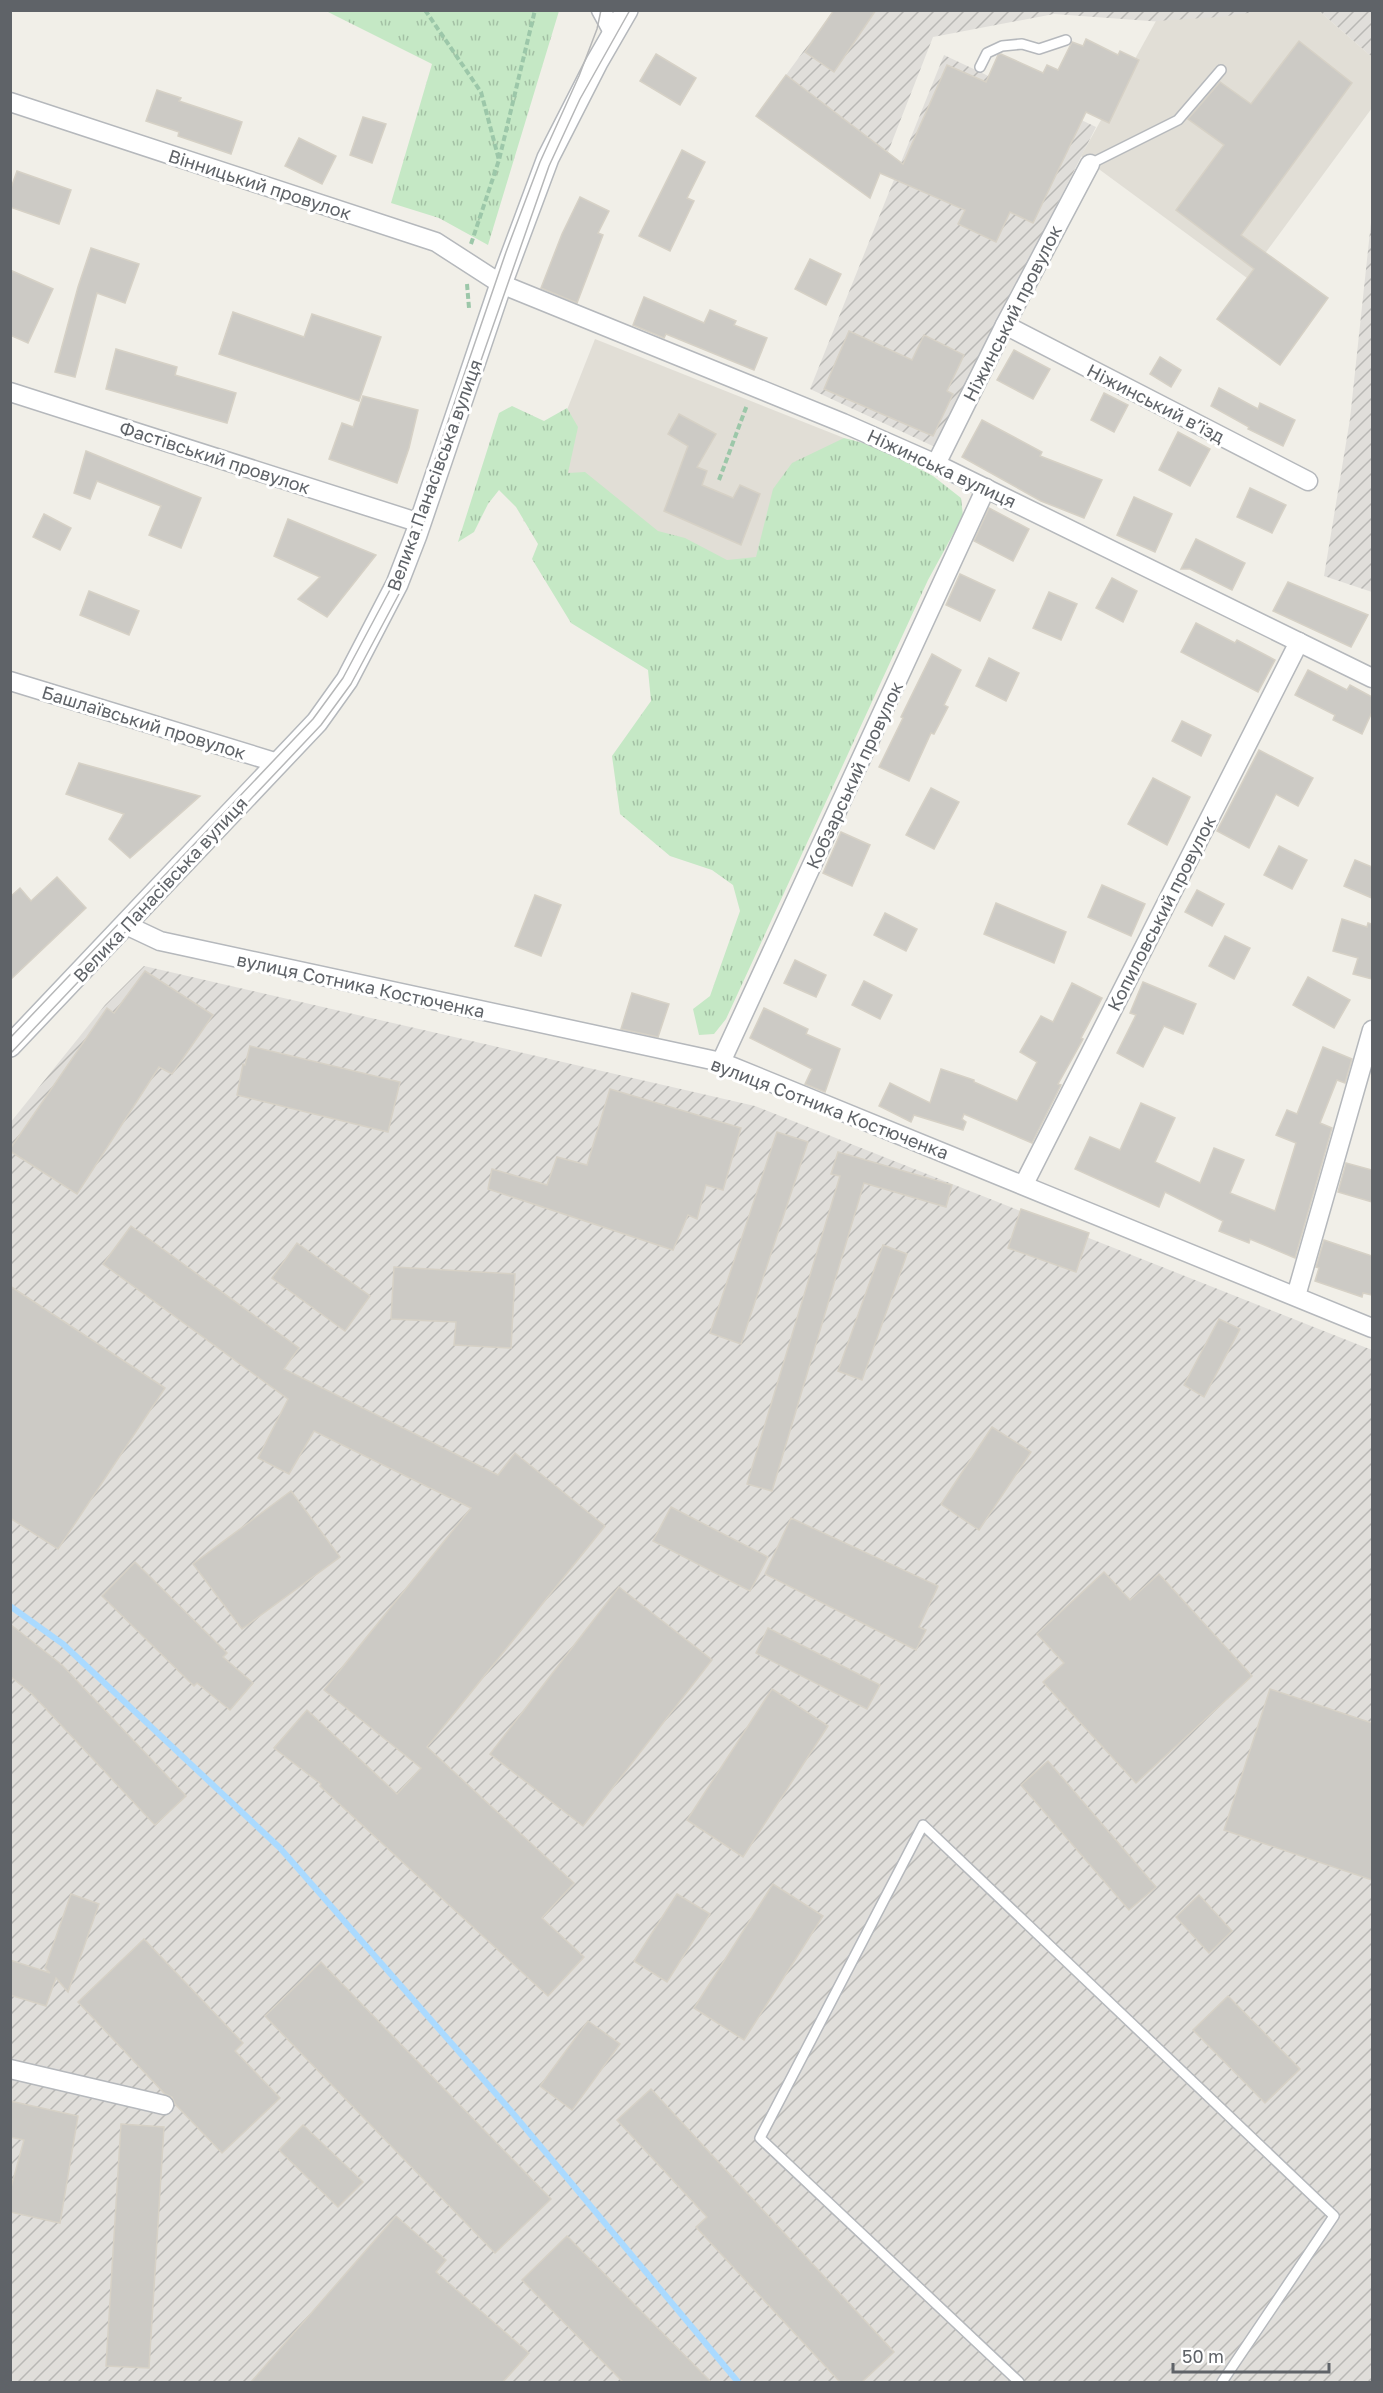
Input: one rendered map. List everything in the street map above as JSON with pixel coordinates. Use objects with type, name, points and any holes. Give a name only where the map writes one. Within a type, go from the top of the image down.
[{"type":"street","points":[[601,10],[613,32]]},
{"type":"street","name":"Велика Панасівська вулиця","points":[[10,1046],[317,722],[347,680],[397,584],[501,284],[548,158],[613,32],[627,10]]},
{"type":"street","name":"Вінницький провулок","points":[[10,102],[436,242],[501,284]]},
{"type":"street","name":"Ніжинський провулок","points":[[936,464],[1005,325],[1090,164]]},
{"type":"street","name":"Ніжинська вулиця","points":[[501,284],[843,423],[936,464],[1372,678]]},
{"type":"street","name":"Ніжинський в’їзд","points":[[1005,325],[1308,481]]},
{"type":"street","name":"Фастівський провулок","points":[[10,392],[420,523]]},
{"type":"street","name":"Кобзарський провулок","points":[[721,1062],[986,488]]},
{"type":"street","name":"Копиловський провулок","points":[[1024,1184],[1299,642]]},
{"type":"street","name":"Башлаївський провулок","points":[[10,681],[278,763]]},
{"type":"street","name":"вулиця Сотника Костюченка","points":[[126,925],[159,941],[721,1062],[1372,1328]]},
{"type":"street","points":[[1296,1296],[1372,1030]]},
{"type":"street","points":[[10,2069],[164,2105]]},
{"type":"lane","points":[[980,67],[987,53],[1002,46],[1022,44],[1039,49],[1066,40]]},
{"type":"lane","points":[[1090,164],[1178,120],[1221,70]]},
{"type":"lane","points":[[1019,2382],[760,2138],[923,1824],[1334,2216],[1222,2382]]},
{"type":"path","points":[[425,10],[481,92],[499,160]]},
{"type":"path","points":[[469,308],[466,263],[499,160],[535,10]]},
{"type":"path","points":[[719,480],[754,387]]},
{"type":"shaded area","points":[[1269,10],[1319,11],[1372,57],[1372,108],[1247,278],[1081,156],[1156,21],[1219,17]]},
{"type":"shaded area","points":[[833,11],[1269,11],[1177,23],[1054,14],[933,37],[870,198],[756,116]]},
{"type":"shaded area","points":[[1319,11],[1372,11],[1372,57]]},
{"type":"shaded area","points":[[944,55],[1096,127],[935,447],[810,389]]},
{"type":"shaded area","points":[[1372,213],[1372,592],[1324,576],[1350,419]]},
{"type":"shaded area","points":[[595,339],[844,438],[772,619],[523,521]]},
{"type":"shaded area","points":[[144,966],[755,1106],[1372,1350],[1372,2382],[11,2382],[10,1123],[105,1005]]},
{"type":"green space","points":[[326,11],[559,11],[488,245],[439,218],[391,203],[432,64]]},
{"type":"green space","points":[[512,406],[544,421],[567,408],[578,427],[568,473],[585,472],[658,531],[685,538],[727,560],[756,557],[773,489],[792,463],[844,438],[875,446],[933,476],[961,498],[963,516],[928,580],[726,1019],[714,1034],[699,1035],[693,1009],[710,996],[740,911],[733,885],[712,870],[670,856],[620,814],[612,756],[651,701],[648,670],[571,623],[532,559],[538,544],[516,507],[499,490],[488,504],[474,532],[458,542],[499,413]]},
{"type":"building","points":[[834,10],[876,10],[834,72],[805,52]]},
{"type":"building","points":[[1086,39],[1118,55],[1120,51],[1139,60],[1109,123],[1086,112],[1033,223],[1010,212],[996,242],[958,224],[965,210],[880,173],[870,198],[756,116],[786,75],[903,164],[947,65],[986,82],[998,55],[1001,54],[1043,73],[1047,65],[1058,70],[1072,42],[1083,46]]},
{"type":"building","points":[[1299,41],[1352,83],[1241,235],[1328,298],[1280,365],[1217,319],[1254,269],[1176,210],[1224,145],[1188,119],[1220,82],[1251,104]]},
{"type":"building","points":[[656,54],[696,78],[680,105],[640,81]]},
{"type":"building","points":[[157,90],[181,98],[179,101],[242,122],[231,154],[178,136],[179,132],[146,121]]},
{"type":"building","points":[[363,117],[386,124],[372,163],[350,155]]},
{"type":"building","points":[[299,138],[336,156],[322,184],[285,166]]},
{"type":"building","points":[[682,150],[705,162],[687,198],[694,201],[670,251],[639,236]]},
{"type":"building","points":[[17,171],[71,190],[59,224],[10,207],[10,191]]},
{"type":"building","points":[[580,197],[609,211],[598,233],[603,235],[577,303],[541,288],[562,234]]},
{"type":"building","points":[[91,248],[139,264],[125,303],[97,293],[75,377],[55,372]]},
{"type":"building","points":[[810,259],[841,274],[826,305],[795,289]]},
{"type":"building","points":[[10,270],[53,289],[28,343],[10,335]]},
{"type":"building","points":[[644,297],[704,323],[710,310],[736,321],[734,325],[767,338],[754,370],[666,334],[664,338],[633,325]]},
{"type":"building","points":[[233,312],[304,337],[312,314],[381,337],[359,401],[219,354]]},
{"type":"building","points":[[849,331],[912,360],[924,335],[964,355],[947,391],[953,394],[933,436],[824,389]]},
{"type":"building","points":[[116,349],[177,367],[175,375],[236,393],[227,423],[106,389]]},
{"type":"building","points":[[1014,350],[1050,369],[1033,399],[997,380]]},
{"type":"building","points":[[1160,357],[1181,370],[1171,387],[1150,374]]},
{"type":"building","points":[[1219,388],[1258,409],[1260,403],[1295,420],[1283,446],[1248,429],[1249,427],[1211,406]]},
{"type":"building","points":[[1104,393],[1128,405],[1114,432],[1091,420]]},
{"type":"building","points":[[363,396],[418,410],[409,448],[397,483],[329,459],[342,423],[353,427]]},
{"type":"building","points":[[679,414],[716,434],[697,467],[707,471],[702,485],[733,498],[740,485],[760,494],[741,545],[664,511],[688,446],[668,434]]},
{"type":"building","points":[[982,420],[1042,452],[1040,456],[1102,480],[1084,518],[1041,501],[962,457]]},
{"type":"building","points":[[1178,432],[1210,449],[1190,486],[1159,470]]},
{"type":"building","points":[[86,451],[201,498],[181,548],[149,535],[161,506],[97,481],[90,499],[74,493]]},
{"type":"building","points":[[1250,488],[1286,505],[1272,533],[1237,517]]},
{"type":"building","points":[[1134,497],[1172,514],[1155,552],[1117,535]]},
{"type":"building","points":[[989,508],[1029,529],[1013,561],[974,541]]},
{"type":"building","points":[[44,514],[71,528],[60,550],[33,537]]},
{"type":"building","points":[[288,519],[376,555],[327,617],[298,599],[320,577],[274,556]]},
{"type":"building","points":[[1196,539],[1245,563],[1232,590],[1190,569],[1181,569]]},
{"type":"building","points":[[960,574],[995,590],[980,621],[946,605]]},
{"type":"building","points":[[1112,578],[1137,591],[1123,622],[1096,608]]},
{"type":"building","points":[[1288,582],[1368,615],[1351,647],[1273,611]]},
{"type":"building","points":[[89,591],[139,611],[129,635],[80,615]]},
{"type":"building","points":[[1049,592],[1077,604],[1061,640],[1033,628]]},
{"type":"building","points":[[1196,623],[1235,643],[1237,640],[1275,660],[1258,692],[1181,652]]},
{"type":"building","points":[[932,654],[961,670],[944,705],[948,707],[934,734],[931,733],[909,781],[879,767]]},
{"type":"building","points":[[989,658],[1019,673],[1006,701],[976,686]]},
{"type":"building","points":[[1308,670],[1347,690],[1350,685],[1372,697],[1372,712],[1362,734],[1333,720],[1335,715],[1295,695]]},
{"type":"building","points":[[1182,721],[1211,735],[1201,756],[1172,741]]},
{"type":"building","points":[[1259,750],[1313,778],[1298,806],[1276,794],[1249,848],[1217,831]]},
{"type":"building","points":[[79,763],[200,796],[130,858],[109,839],[124,814],[66,794]]},
{"type":"building","points":[[1153,778],[1190,797],[1167,845],[1128,824]]},
{"type":"building","points":[[931,788],[959,802],[934,849],[906,835]]},
{"type":"building","points":[[841,832],[870,845],[852,886],[823,873]]},
{"type":"building","points":[[1279,846],[1307,860],[1292,889],[1264,875]]},
{"type":"building","points":[[1355,860],[1372,867],[1372,898],[1344,886]]},
{"type":"building","points":[[57,877],[86,908],[10,980],[10,897],[20,888],[31,901]]},
{"type":"building","points":[[1102,885],[1145,904],[1131,936],[1088,917]]},
{"type":"building","points":[[1197,890],[1224,904],[1212,926],[1185,912]]},
{"type":"building","points":[[535,895],[561,905],[541,956],[515,946]]},
{"type":"building","points":[[996,903],[1066,932],[1054,963],[984,934]]},
{"type":"building","points":[[885,913],[917,929],[906,951],[874,935]]},
{"type":"building","points":[[1342,919],[1367,927],[1368,923],[1372,924],[1372,979],[1353,974],[1358,958],[1333,951]]},
{"type":"building","points":[[1225,936],[1250,948],[1234,979],[1209,966]]},
{"type":"building","points":[[795,960],[826,975],[816,997],[784,983]]},
{"type":"building","points":[[145,971],[213,1015],[172,1074],[159,1067],[77,1194],[10,1149],[107,1008],[114,1013]]},
{"type":"building","points":[[1308,977],[1350,1000],[1334,1028],[1293,1005]]},
{"type":"building","points":[[864,981],[892,995],[880,1019],[852,1005]]},
{"type":"building","points":[[1143,982],[1196,1004],[1183,1034],[1164,1026],[1143,1067],[1117,1053],[1136,1015],[1130,1013]]},
{"type":"building","points":[[1072,983],[1102,998],[1058,1084],[1061,1085],[1032,1143],[964,1114],[962,1119],[966,1122],[963,1130],[914,1115],[911,1122],[879,1106],[890,1083],[930,1103],[941,1069],[974,1080],[1017,1101],[1037,1062],[1020,1052],[1041,1016],[1053,1022]]},
{"type":"building","points":[[632,993],[669,1004],[658,1037],[621,1029]]},
{"type":"building","points":[[764,1008],[808,1029],[806,1034],[840,1049],[825,1092],[805,1084],[812,1069],[750,1038]]},
{"type":"building","points":[[250,1046],[400,1082],[388,1132],[237,1095],[243,1064],[245,1065]]},
{"type":"building","points":[[1323,1047],[1352,1059],[1345,1083],[1337,1080],[1320,1123],[1332,1128],[1295,1258],[1250,1239],[1249,1243],[1219,1231],[1223,1221],[1165,1192],[1159,1207],[1075,1169],[1090,1137],[1120,1150],[1141,1103],[1175,1118],[1155,1162],[1200,1183],[1214,1148],[1244,1160],[1230,1193],[1275,1211],[1296,1143],[1276,1135],[1287,1110],[1297,1114]]},
{"type":"building","points":[[610,1089],[741,1128],[723,1190],[706,1185],[697,1219],[688,1215],[673,1250],[488,1189],[492,1169],[547,1185],[557,1157],[587,1165]]},
{"type":"building","points":[[777,1132],[808,1142],[741,1344],[710,1333]]},
{"type":"building","points":[[838,1152],[952,1185],[946,1207],[864,1183],[772,1491],[747,1484],[840,1176],[831,1174]]},
{"type":"building","points":[[1346,1163],[1372,1170],[1372,1202],[1338,1192]]},
{"type":"building","points":[[1021,1209],[1089,1233],[1076,1272],[1008,1248]]},
{"type":"building","points":[[131,1226],[299,1348],[284,1369],[498,1475],[515,1453],[605,1526],[427,1747],[574,1883],[542,1918],[584,1957],[548,1996],[320,1786],[321,1784],[274,1748],[307,1710],[397,1794],[421,1768],[324,1690],[471,1508],[314,1431],[289,1474],[258,1458],[288,1399],[103,1264]]},
{"type":"building","points":[[1324,1240],[1372,1256],[1372,1295],[1363,1293],[1362,1297],[1315,1281],[1319,1268],[1316,1267]]},
{"type":"building","points":[[297,1243],[370,1296],[345,1331],[272,1278]]},
{"type":"building","points":[[883,1245],[907,1254],[862,1380],[838,1371]]},
{"type":"building","points":[[394,1267],[515,1274],[511,1348],[454,1345],[456,1322],[391,1319]]},
{"type":"building","points":[[10,1286],[165,1388],[58,1549],[10,1518]]},
{"type":"building","points":[[1219,1319],[1240,1329],[1204,1397],[1184,1385]]},
{"type":"building","points":[[992,1427],[1031,1452],[979,1530],[941,1504]]},
{"type":"building","points":[[291,1491],[340,1557],[242,1629],[193,1564]]},
{"type":"building","points":[[671,1507],[768,1557],[750,1591],[653,1541]]},
{"type":"building","points":[[791,1518],[938,1586],[919,1627],[926,1630],[916,1650],[765,1574]]},
{"type":"building","points":[[135,1562],[227,1653],[223,1657],[253,1683],[230,1710],[197,1683],[194,1686],[102,1596]]},
{"type":"building","points":[[1104,1572],[1130,1600],[1159,1574],[1252,1676],[1136,1783],[1043,1682],[1064,1663],[1037,1634]]},
{"type":"building","points":[[619,1587],[712,1660],[583,1826],[490,1754]]},
{"type":"building","points":[[10,1624],[62,1665],[186,1796],[155,1825],[32,1694],[10,1676]]},
{"type":"building","points":[[768,1628],[880,1685],[867,1709],[756,1653]]},
{"type":"building","points":[[772,1689],[828,1726],[743,1857],[687,1820]]},
{"type":"building","points":[[1270,1689],[1372,1723],[1372,1880],[1224,1830]]},
{"type":"building","points":[[1048,1761],[1156,1887],[1129,1910],[1021,1785]]},
{"type":"building","points":[[773,1884],[823,1916],[744,2040],[694,2008]]},
{"type":"building","points":[[71,1894],[99,1904],[68,1992],[56,1978],[46,2006],[10,1995],[10,1960],[50,1973],[45,1968]]},
{"type":"building","points":[[677,1894],[710,1914],[667,1982],[634,1961]]},
{"type":"building","points":[[1199,1895],[1232,1931],[1209,1953],[1176,1917]]},
{"type":"building","points":[[144,1939],[243,2043],[235,2051],[280,2098],[222,2153],[175,2104],[172,2097],[165,2094],[78,2002]]},
{"type":"building","points":[[321,1962],[551,2199],[495,2253],[265,2016]]},
{"type":"building","points":[[1228,1996],[1300,2069],[1265,2103],[1193,2030]]},
{"type":"building","points":[[588,2021],[620,2044],[572,2110],[540,2086]]},
{"type":"building","points":[[651,2089],[894,2352],[862,2382],[840,2382],[696,2227],[707,2217],[617,2120]]},
{"type":"building","points":[[10,2101],[78,2116],[60,2223],[10,2212],[10,2191],[24,2140],[10,2137]]},
{"type":"building","points":[[121,2124],[164,2127],[149,2368],[106,2366]]},
{"type":"building","points":[[303,2125],[363,2182],[338,2207],[279,2150]]},
{"type":"building","points":[[396,2216],[446,2260],[436,2272],[529,2353],[503,2382],[251,2382]]},
{"type":"building","points":[[567,2236],[711,2382],[623,2382],[522,2280]]},
{"type":"waterway","points":[[10,1606],[63,1644],[280,1848],[511,2111],[738,2382]]},
{"type":"tram line","points":[[10,1038],[313,719],[343,678],[391,588],[506,252],[540,162],[579,76],[597,29],[601,10]]},
{"type":"tram line","points":[[10,1054],[321,725],[351,684],[400,592],[549,166],[580,99],[630,10]]}]
